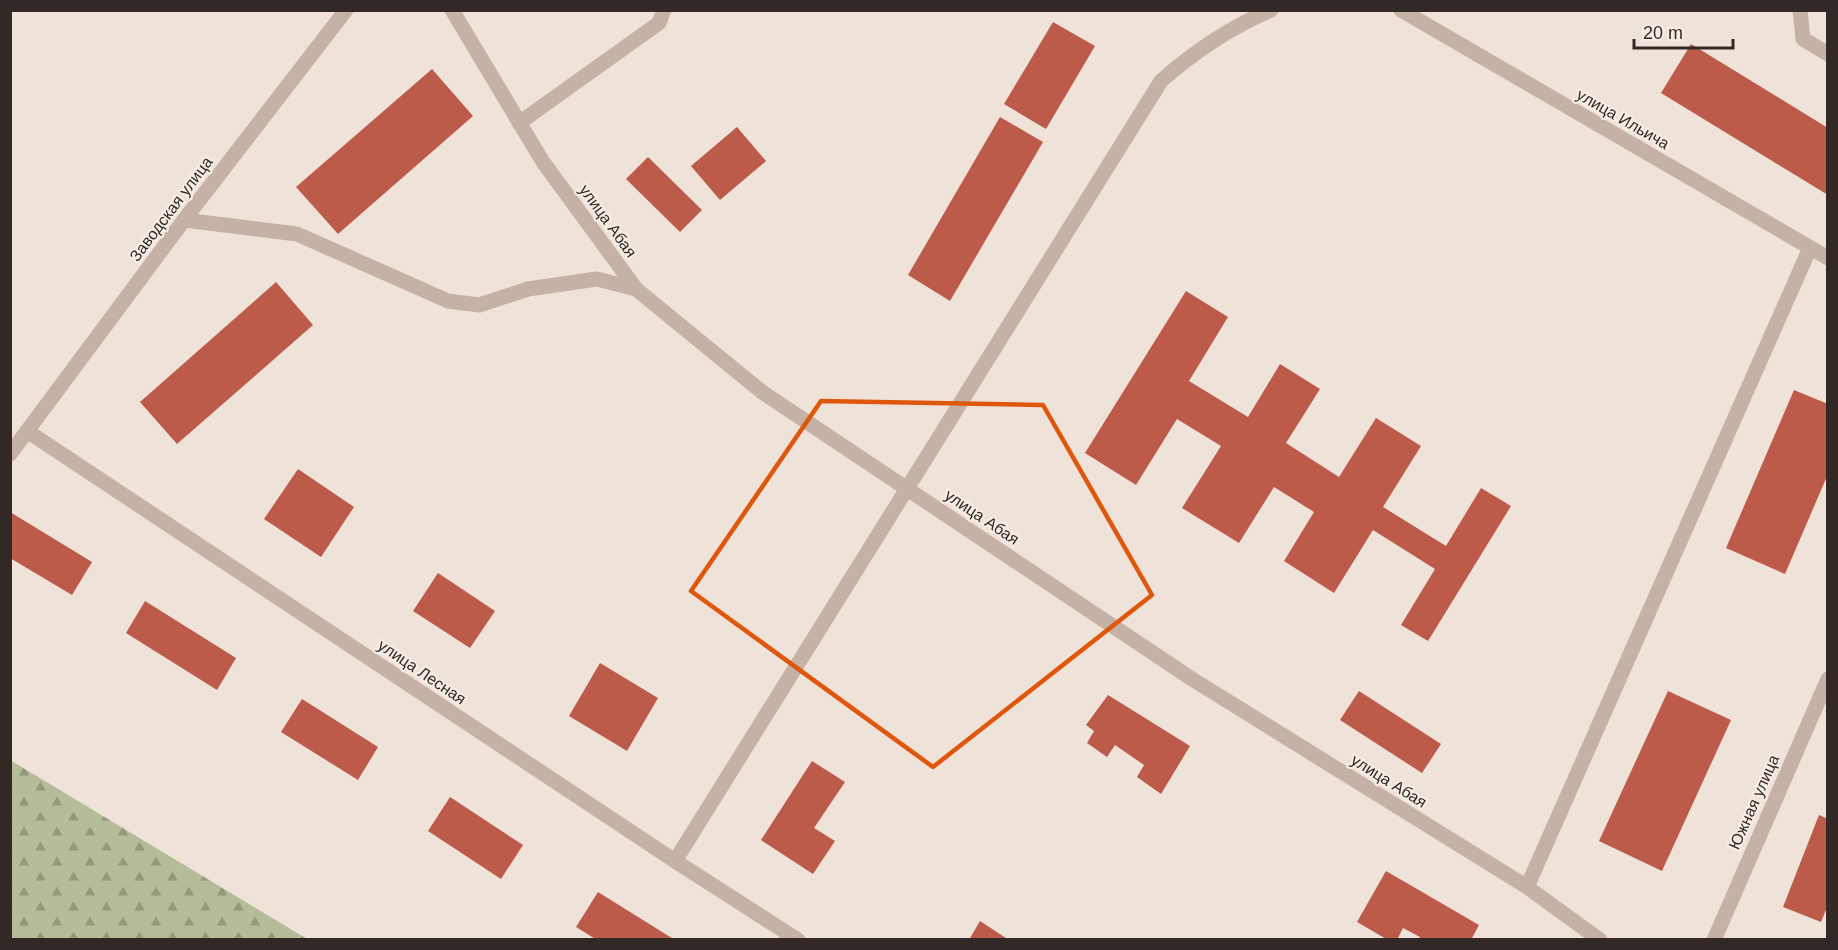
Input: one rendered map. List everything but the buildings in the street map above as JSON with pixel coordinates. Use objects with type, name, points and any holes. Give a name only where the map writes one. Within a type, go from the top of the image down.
[{"type":"street","name":"Заводская улица","points":[[10,454],[184,220],[346,10]]},
{"type":"street","name":"улица Абая","points":[[452,10],[543,162],[636,289],[762,392],[1192,680],[1527,887],[1600,939]]},
{"type":"street","points":[[519,123],[659,23],[664,10]]},
{"type":"street","points":[[675,861],[1161,81],[1201,48],[1237,25],[1271,10]]},
{"type":"street","name":"улица Ильича","points":[[1401,10],[1827,258]]},
{"type":"street","points":[[1800,10],[1803,39],[1827,54]]},
{"type":"street","points":[[184,220],[297,234],[448,301],[479,304],[528,289],[597,279],[636,289]]},
{"type":"street","points":[[1527,887],[1810,248]]},
{"type":"street","name":"улица Лесная","points":[[27,431],[675,861],[798,939]]},
{"type":"street","name":"Южная улица","points":[[1714,939],[1827,679]]},
{"type":"highlighted area","points":[[821,401],[1043,405],[1152,595],[933,767],[691,591]]},
{"type":"green space","points":[[10,760],[307,939],[11,939]]}]
